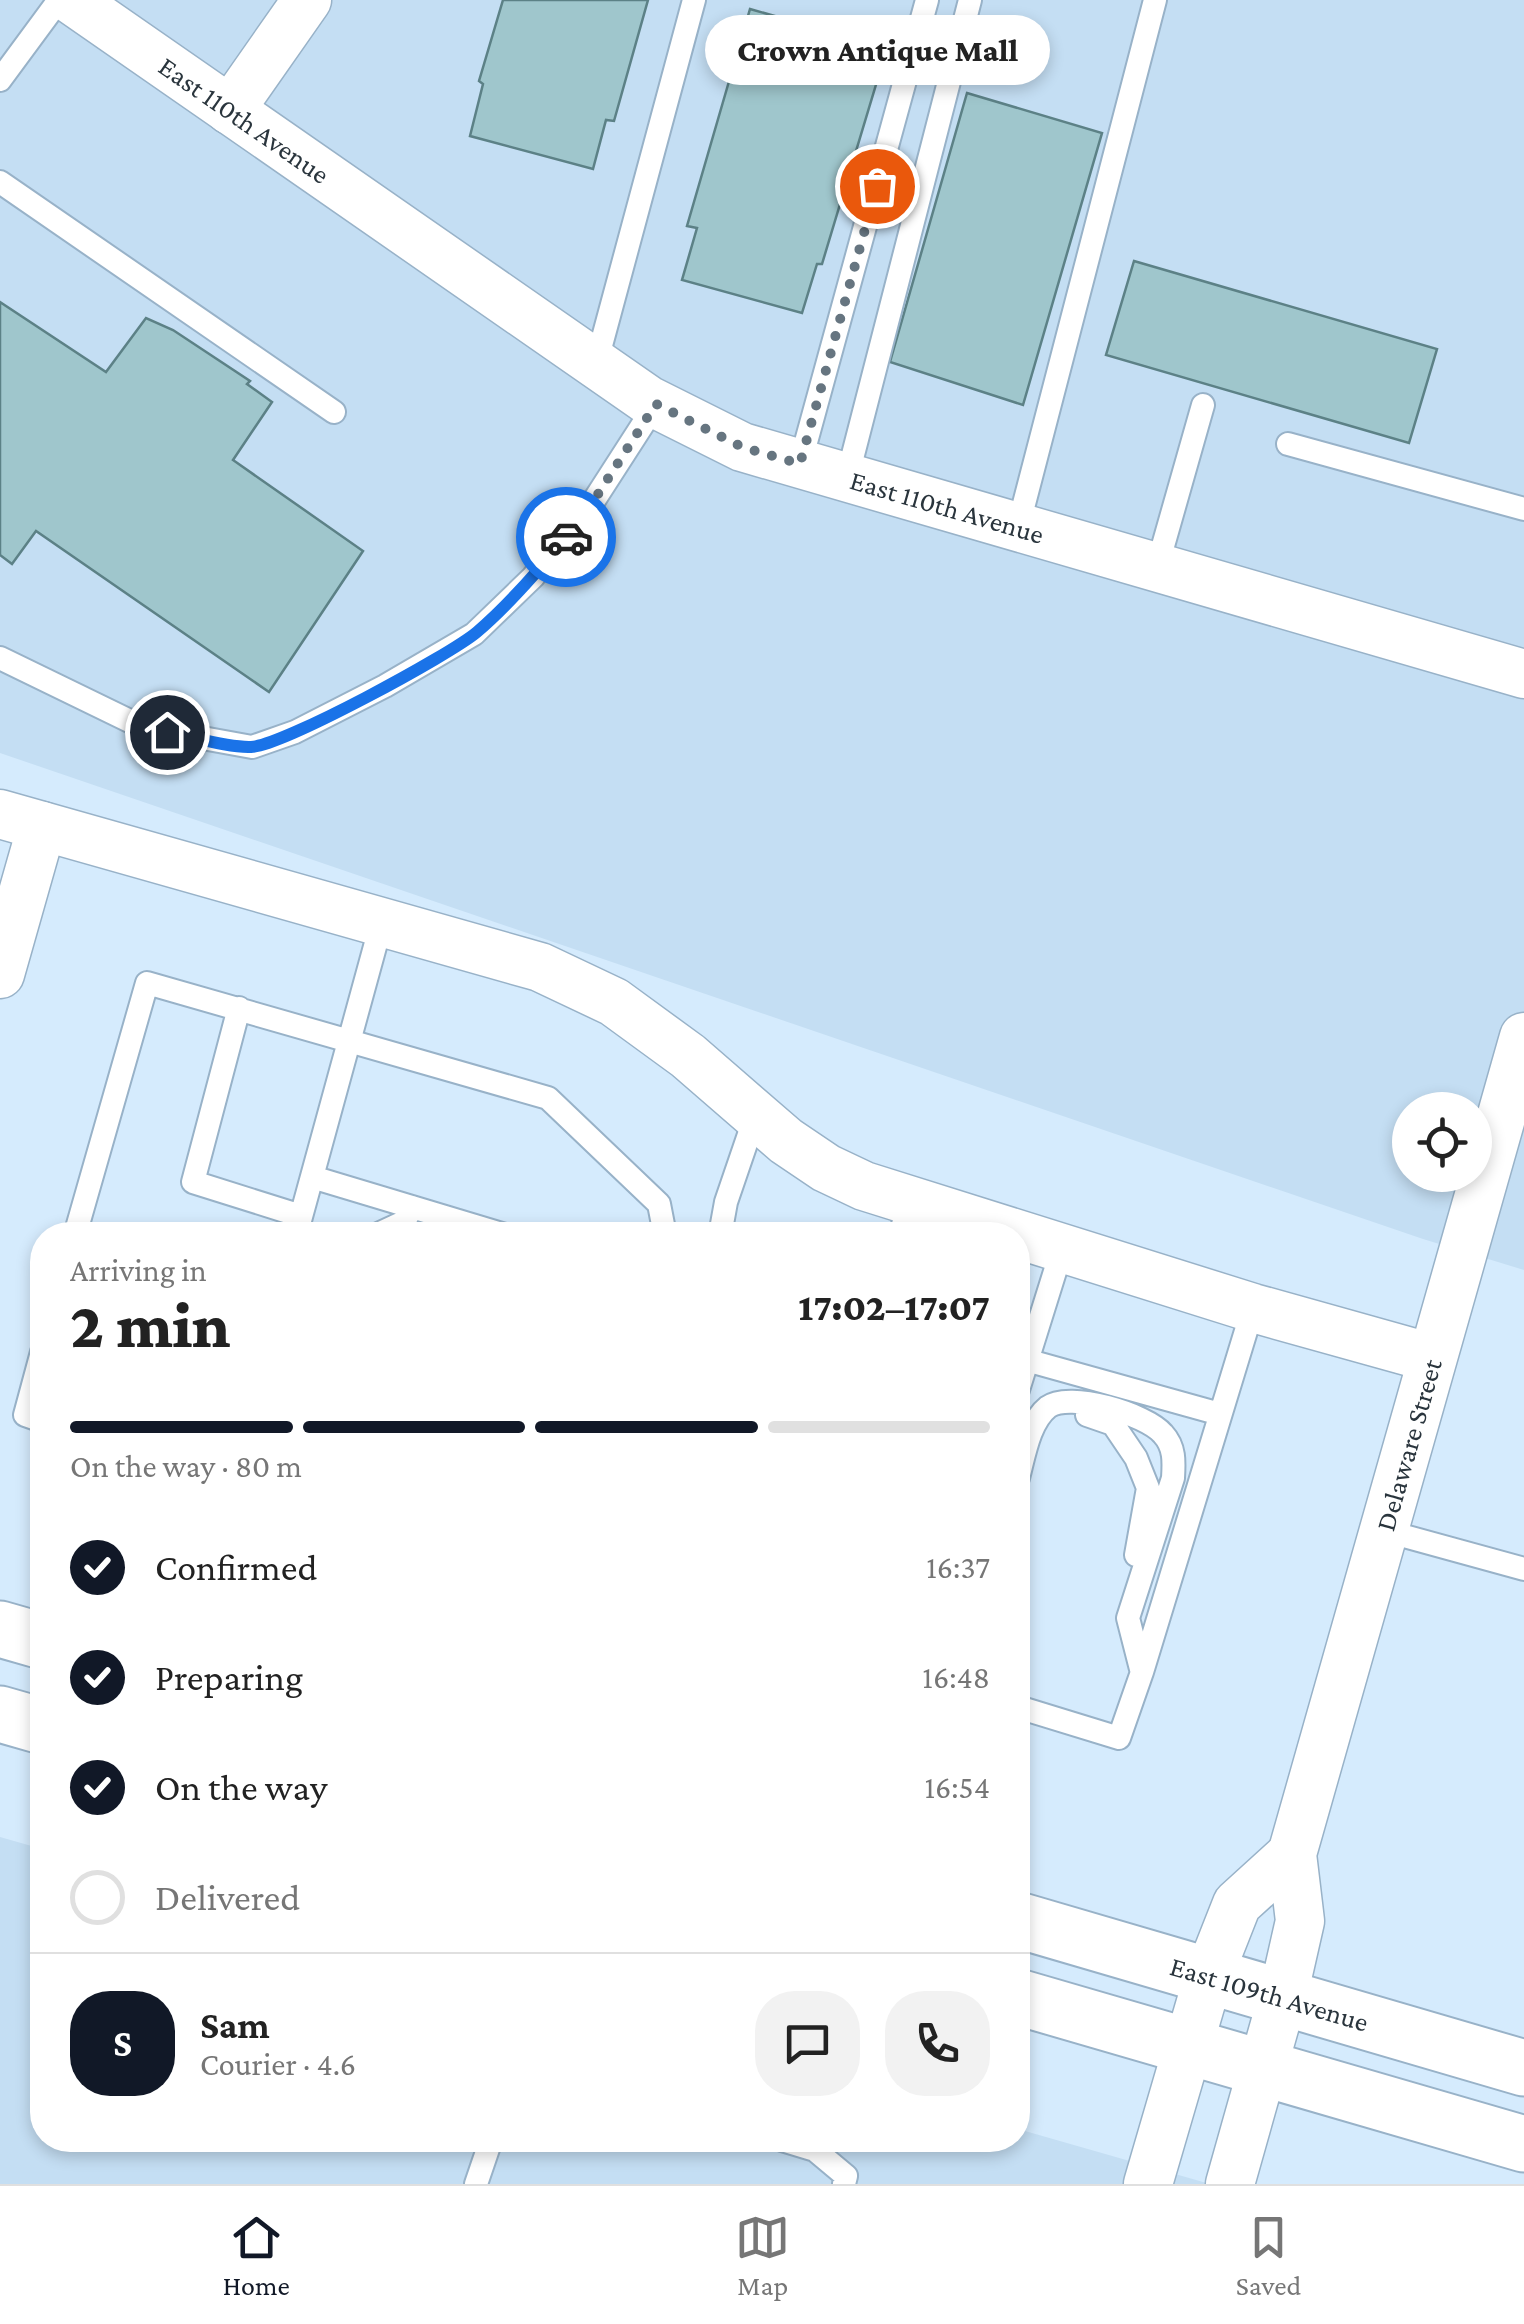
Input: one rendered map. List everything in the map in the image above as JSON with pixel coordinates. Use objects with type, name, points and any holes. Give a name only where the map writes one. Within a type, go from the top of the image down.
[{"type":"main road","points":[[0,1629],[30,1638]]},
{"type":"main road","points":[[0,1714],[30,1723]]},
{"type":"main road","name":"East 109th Avenue","points":[[1030,1923],[1524,2068]]},
{"type":"main road","points":[[1030,2001],[1524,2144]]},
{"type":"street","name":"East 110th Avenue","points":[[72,0],[596,364],[656,404],[742,447],[1524,674]]},
{"type":"street","points":[[230,110],[306,0]]},
{"type":"street","points":[[0,974],[21,820],[522,961],[588,988],[665,1038],[755,1117],[826,1168],[864,1186],[905,1218]]},
{"type":"street","name":"Delaware Street","points":[[1230,2184],[1300,1921],[1292,1854],[1524,1040]]},
{"type":"street","points":[[1030,1242],[1062,1248],[1252,1308],[1432,1358]]},
{"type":"street","points":[[1148,2184],[1209,1975],[1236,1904],[1292,1854]]},
{"type":"lane","points":[[0,80],[58,0]]},
{"type":"lane","points":[[596,364],[694,0]]},
{"type":"lane","points":[[800,464],[927,0]]},
{"type":"lane","points":[[847,478],[970,0]]},
{"type":"lane","points":[[1018,528],[1155,0]]},
{"type":"lane","points":[[886,151],[926,164]]},
{"type":"lane","points":[[0,182],[334,412]]},
{"type":"lane","points":[[0,658],[142,726],[252,748],[294,732],[385,686],[474,634],[534,577],[591,505],[656,404]]},
{"type":"lane","points":[[1157,567],[1203,405]]},
{"type":"lane","points":[[1288,444],[1524,509]]},
{"type":"lane","points":[[300,1222],[382,921]]},
{"type":"lane","points":[[79,1222],[146,983],[548,1098],[659,1204],[662,1222]]},
{"type":"lane","points":[[239,1008],[193,1182],[292,1222]]},
{"type":"lane","points":[[722,1222],[755,1117]]},
{"type":"lane","points":[[312,1177],[462,1222]]},
{"type":"lane","points":[[404,1222],[412,1207]]},
{"type":"lane","points":[[1030,1348],[1062,1248]]},
{"type":"lane","points":[[1030,1711],[1118,1738],[1142,1672],[1252,1308]]},
{"type":"lane","points":[[1030,1361],[1220,1414]]},
{"type":"lane","points":[[1054,1403],[1113,1424],[1136,1458],[1148,1488],[1128,1618],[1142,1672]]},
{"type":"lane","points":[[1030,1437],[1043,1410],[1054,1403],[1102,1405],[1143,1419],[1164,1435],[1174,1456],[1173,1478],[1128,1618]]},
{"type":"lane","points":[[1382,1530],[1524,1569]]},
{"type":"lane","points":[[476,2184],[488,2152]]},
{"type":"lane","points":[[816,2152],[846,2176],[844,2184]]},
{"type":"shaded area","points":[[0,0],[1524,0],[1524,1270],[1423,1239],[0,753]]},
{"type":"shaded area","points":[[0,1837],[30,1846],[30,2152],[1030,2152],[1030,2132],[1210,2184],[0,2184]]},
{"type":"building","points":[[503,0],[648,0],[614,121],[606,120],[593,169],[470,136],[483,84],[479,81]]},
{"type":"building","points":[[750,9],[887,48],[822,264],[817,264],[802,313],[682,280],[697,228],[687,226]]},
{"type":"building","points":[[967,93],[1102,133],[1023,405],[890,362]]},
{"type":"building","points":[[1134,261],[1437,349],[1409,443],[1106,355]]},
{"type":"building","points":[[0,302],[106,372],[146,318],[173,330],[250,381],[247,384],[272,402],[233,460],[363,551],[269,692],[36,531],[12,564],[0,555]]},
{"type":"way so far","points":[[566,537],[656,404],[742,447],[800,464],[877,186]]},
{"type":"place","name":"Crown Antique Mall","points":[[877,186]]},
{"type":"route","points":[[167,732],[252,748],[294,732],[385,686],[474,634],[534,577],[566,537]]}]
